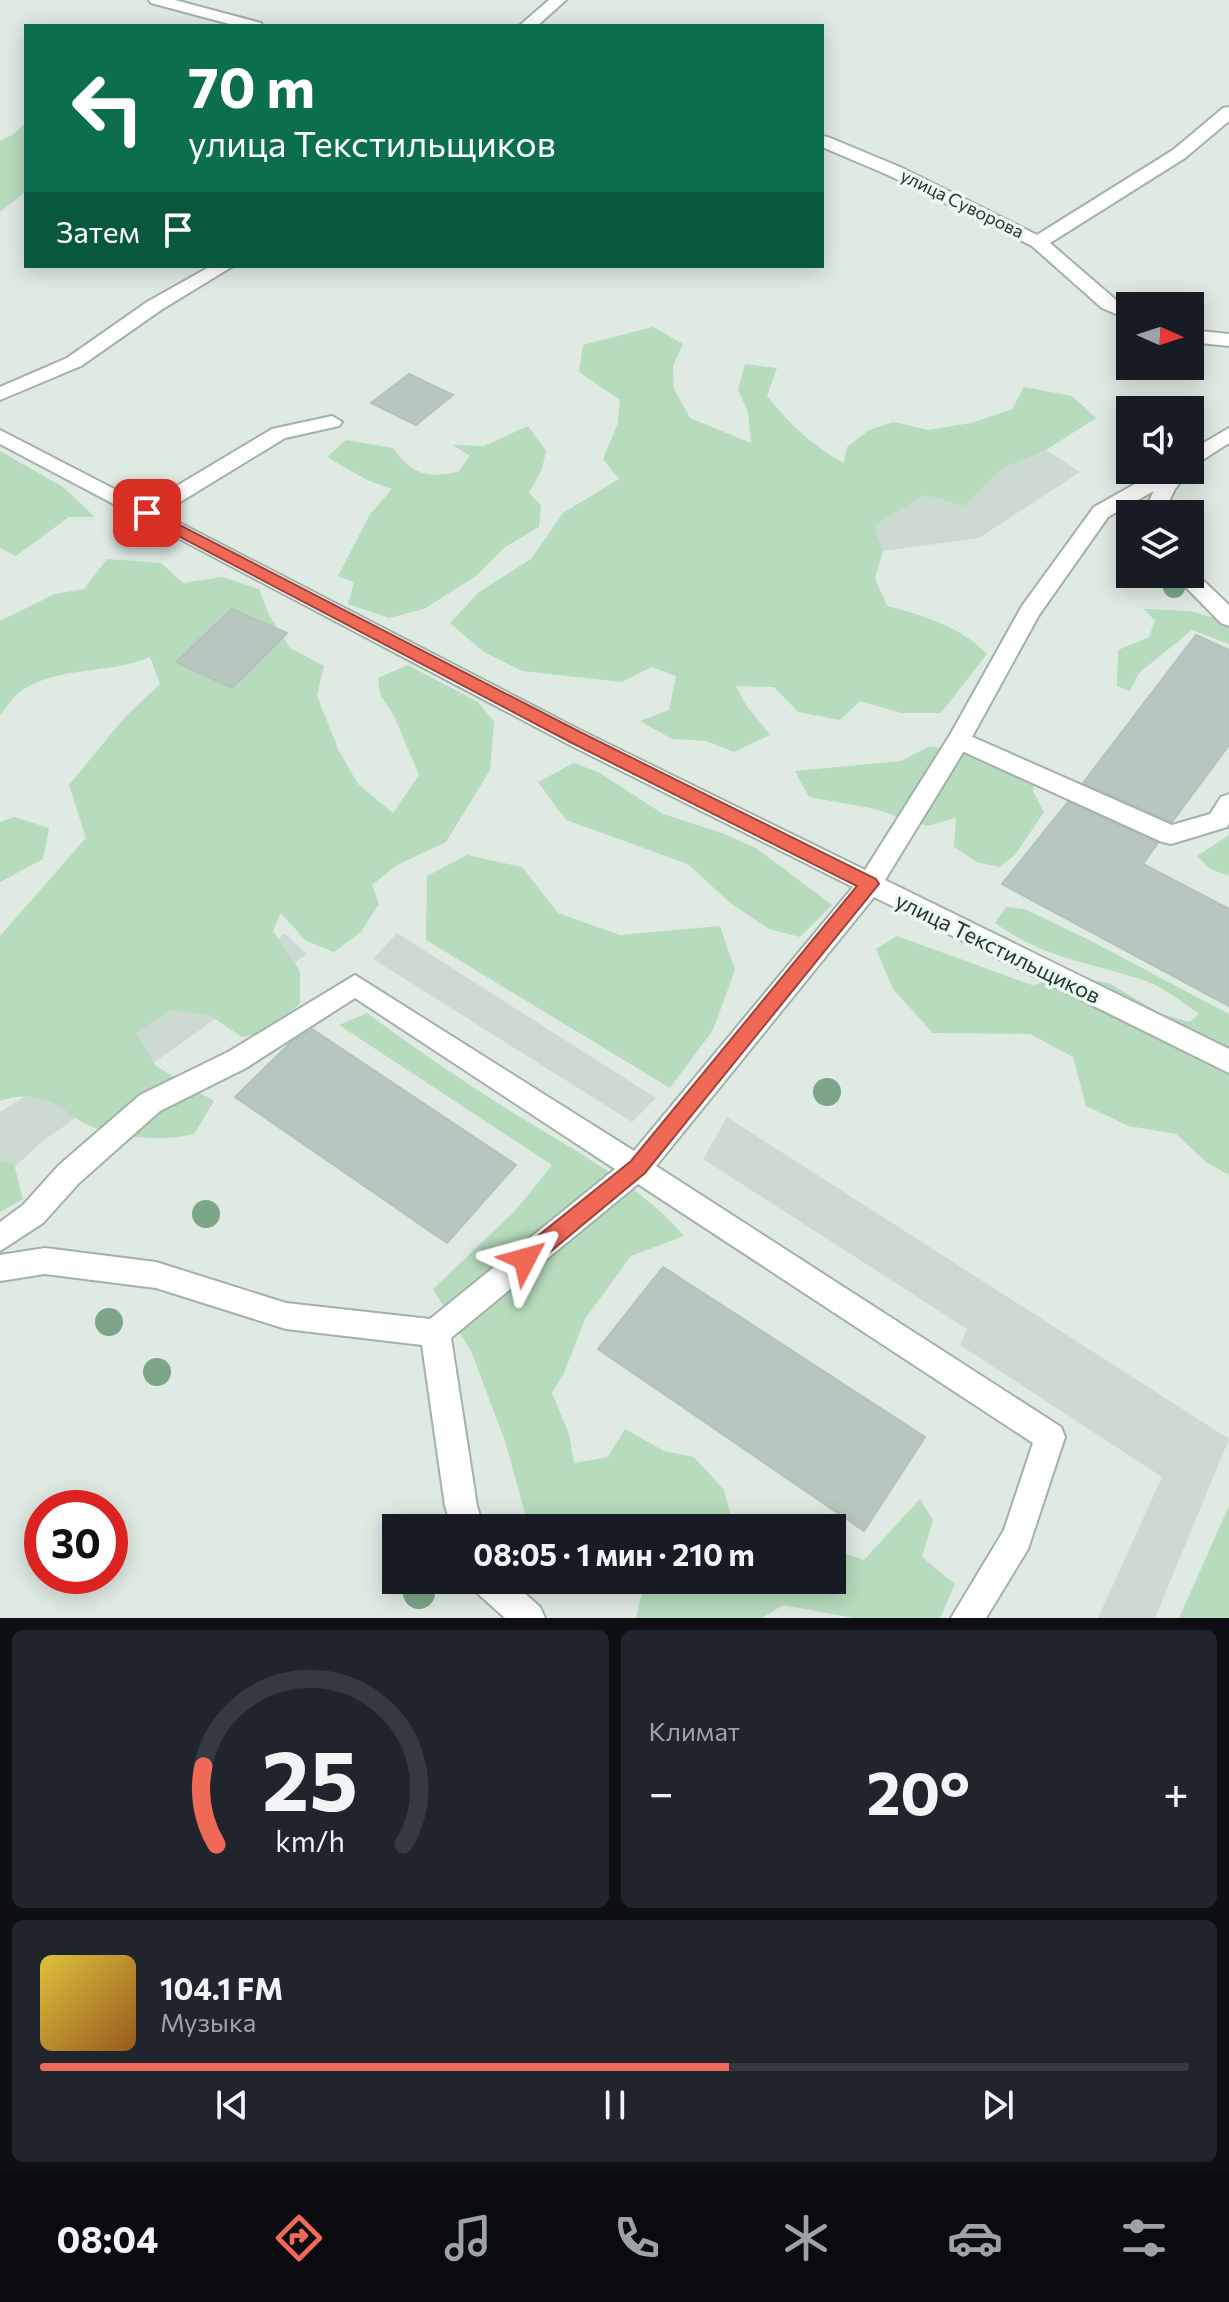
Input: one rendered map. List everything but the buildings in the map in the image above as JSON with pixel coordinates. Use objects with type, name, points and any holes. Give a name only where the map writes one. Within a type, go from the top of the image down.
[{"type":"street","points":[[157,0],[247,24]]},
{"type":"street","points":[[529,24],[558,0]]},
{"type":"street","points":[[1038,242],[1179,154],[1229,112]]},
{"type":"street","name":"улица Суворова","points":[[824,142],[894,171],[1038,242],[1116,307]]},
{"type":"street","points":[[0,394],[74,362],[154,306],[220,268]]},
{"type":"street","points":[[1204,338],[1229,340]]},
{"type":"street","points":[[1204,343],[1229,360]]},
{"type":"street","points":[[147,513],[279,433],[332,422]]},
{"type":"street","points":[[1204,451],[1229,434]]},
{"type":"street","name":"улица Текстильщиков","points":[[0,436],[576,738],[1229,1062]]},
{"type":"street","points":[[0,1268],[45,1261],[156,1275],[286,1316],[435,1333],[638,1167],[870,884],[959,740],[1030,611],[1101,512],[1152,484]]},
{"type":"street","points":[[1198,588],[1229,618]]},
{"type":"street","points":[[959,740],[1171,835],[1218,821],[1229,803]]},
{"type":"street","points":[[0,1238],[33,1214],[69,1174],[150,1103],[237,1060],[355,985],[1050,1437],[1017,1538],[967,1618]]},
{"type":"street","points":[[435,1333],[464,1514]]},
{"type":"street","points":[[502,1594],[529,1618]]},
{"type":"shaded area","points":[[1046,450],[1080,472],[979,538],[883,551],[874,526],[924,495],[964,506],[1002,469]]},
{"type":"shaded area","points":[[397,933],[656,1098],[632,1122],[373,959]]},
{"type":"shaded area","points":[[285,934],[307,954],[39,1144],[0,1181],[0,1112]]},
{"type":"shaded area","points":[[727,1117],[1229,1439],[1155,1618],[1098,1618],[1162,1477],[960,1345],[967,1329],[703,1159]]},
{"type":"green space","points":[[24,124],[24,193],[0,212],[0,141]]},
{"type":"green space","points":[[653,327],[683,344],[673,366],[674,389],[690,418],[751,443],[748,412],[738,390],[745,364],[777,368],[767,396],[802,434],[844,463],[847,447],[869,430],[893,422],[928,430],[971,423],[1012,409],[1024,387],[1072,396],[1096,418],[1046,450],[1002,469],[964,506],[924,495],[874,526],[883,551],[875,578],[887,606],[953,629],[987,654],[941,713],[901,713],[860,701],[840,720],[798,712],[774,687],[736,686],[746,705],[770,735],[734,752],[706,741],[672,739],[640,721],[669,710],[676,676],[651,667],[622,682],[522,671],[484,652],[450,623],[479,592],[531,559],[563,513],[619,479],[603,459],[618,423],[620,400],[579,372],[583,345]]},
{"type":"green space","points":[[528,426],[546,451],[542,469],[529,493],[541,506],[539,527],[505,547],[476,576],[424,609],[389,618],[348,604],[354,582],[338,576],[370,514],[392,489],[367,480],[327,457],[346,440],[393,448],[407,464],[428,474],[458,472],[470,456],[453,445],[484,446]]},
{"type":"green space","points":[[0,451],[63,487],[95,517],[69,517],[16,556],[0,548]]},
{"type":"green space","points":[[107,559],[161,563],[183,583],[222,577],[259,589],[269,615],[290,648],[324,666],[317,696],[339,751],[358,784],[393,813],[419,775],[394,716],[380,694],[378,678],[408,665],[478,702],[494,722],[490,770],[446,842],[397,865],[372,885],[379,904],[361,932],[334,952],[306,941],[281,913],[273,931],[300,971],[300,1003],[273,1031],[242,1037],[209,1015],[171,1010],[136,1033],[156,1066],[214,1101],[194,1134],[168,1138],[141,1138],[102,1130],[82,1122],[52,1102],[38,1098],[0,1101],[0,936],[86,838],[69,785],[125,717],[160,684],[150,657],[134,663],[51,677],[18,693],[0,715],[0,621],[55,594],[84,589]]},
{"type":"green space","points":[[1144,609],[1190,611],[1229,622],[1229,644],[1192,630],[1139,673],[1130,691],[1117,686],[1118,650],[1149,637],[1155,621]]},
{"type":"green space","points":[[930,746],[963,753],[1005,751],[1035,770],[1033,791],[1044,812],[1015,855],[999,867],[977,862],[954,847],[956,818],[927,826],[871,808],[809,797],[795,771],[901,761]]},
{"type":"green space","points":[[574,763],[600,773],[663,814],[722,833],[756,848],[832,905],[800,937],[769,929],[729,902],[688,864],[566,820],[538,782]]},
{"type":"green space","points":[[14,817],[49,828],[43,859],[0,882],[0,822]]},
{"type":"green space","points":[[1229,835],[1229,876],[1210,869],[1197,856]]},
{"type":"green space","points":[[467,855],[522,867],[558,913],[620,935],[720,926],[735,970],[713,1030],[670,1088],[426,940],[427,876]]},
{"type":"green space","points":[[1006,907],[1025,909],[1229,1014],[1229,1175],[1206,1162],[1176,1134],[1129,1126],[1086,1106],[1073,1057],[1030,1034],[933,1033],[893,989],[876,949],[897,936],[1032,985],[1073,977],[1109,983],[1161,1014],[1190,1022],[1199,1014],[1153,984],[1032,945],[995,923]]},
{"type":"green space","points":[[367,1013],[461,1079],[628,1185],[684,1236],[631,1256],[585,1319],[564,1373],[552,1393],[569,1434],[574,1463],[608,1457],[625,1429],[664,1451],[694,1457],[724,1490],[730,1514],[525,1514],[505,1441],[471,1351],[433,1289],[515,1211],[552,1165],[339,1025]]},
{"type":"green space","points":[[0,1161],[14,1164],[23,1199],[0,1212]]},
{"type":"green space","points":[[920,1499],[933,1520],[922,1557],[955,1584],[940,1618],[854,1618],[783,1605],[762,1618],[636,1618],[642,1594],[846,1594],[846,1554],[864,1560]]},
{"type":"green space","points":[[1229,1506],[1229,1618],[1179,1618]]},
{"type":"route","points":[[147,513],[576,738],[870,884],[638,1167],[525,1259]]}]
